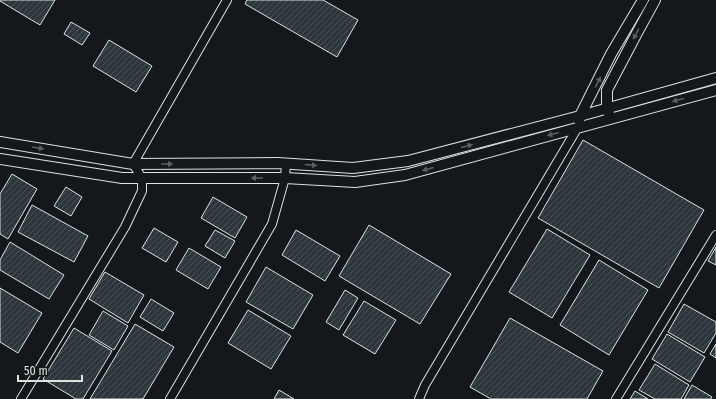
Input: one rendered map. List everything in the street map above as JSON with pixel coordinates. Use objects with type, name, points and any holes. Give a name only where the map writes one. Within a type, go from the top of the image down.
[{"type":"street","points":[[133,164],[227,0]]},
{"type":"street","points":[[419,399],[425,385],[578,127],[580,116],[612,54],[643,0]]},
{"type":"street","points":[[610,119],[607,108],[607,90],[656,0]]},
{"type":"street","points":[[0,142],[133,164],[286,163],[353,168],[408,161],[580,116],[716,78]]},
{"type":"street","points":[[0,159],[122,178],[285,178],[355,182],[406,175],[716,90]]},
{"type":"street","points":[[170,399],[272,224],[285,178],[286,163]]},
{"type":"street","points":[[21,399],[125,227],[142,192],[142,178],[133,164]]},
{"type":"street","points":[[616,399],[716,235]]},
{"type":"building","points":[[0,0],[55,0],[40,25]]},
{"type":"building","points":[[247,0],[323,0],[358,20],[337,57],[245,4]]},
{"type":"building","points":[[71,22],[90,33],[82,45],[64,34]]},
{"type":"building","points":[[109,40],[152,66],[136,92],[93,66]]},
{"type":"building","points":[[583,140],[704,210],[659,288],[538,218]]},
{"type":"building","points":[[12,174],[37,189],[8,239],[0,234],[0,194]]},
{"type":"building","points":[[66,187],[82,197],[71,216],[54,206]]},
{"type":"building","points":[[213,197],[247,217],[235,238],[201,218]]},
{"type":"building","points":[[32,205],[88,236],[74,262],[18,232]]},
{"type":"building","points":[[369,225],[451,274],[420,324],[339,276]]},
{"type":"building","points":[[154,228],[178,242],[166,262],[142,248]]},
{"type":"building","points":[[547,229],[590,255],[552,318],[509,292]]},
{"type":"building","points":[[215,230],[235,241],[225,258],[205,246]]},
{"type":"building","points":[[296,230],[340,256],[325,281],[282,255]]},
{"type":"building","points":[[10,242],[64,275],[49,299],[0,270],[0,260]]},
{"type":"building","points":[[716,247],[716,265],[708,261]]},
{"type":"building","points":[[189,248],[221,267],[208,289],[176,270]]},
{"type":"building","points":[[599,260],[648,290],[609,355],[560,325]]},
{"type":"building","points":[[266,267],[313,295],[293,329],[246,302]]},
{"type":"building","points":[[105,272],[144,295],[128,323],[89,299]]},
{"type":"building","points":[[0,288],[42,313],[18,353],[0,342]]},
{"type":"building","points":[[345,290],[358,298],[339,330],[326,322]]},
{"type":"building","points":[[151,299],[174,313],[163,331],[140,317]]},
{"type":"building","points":[[364,301],[396,320],[375,354],[343,335]]},
{"type":"building","points":[[684,304],[716,322],[716,333],[704,353],[668,332]]},
{"type":"building","points":[[248,310],[291,336],[271,369],[228,343]]},
{"type":"building","points":[[103,311],[128,326],[114,350],[89,335]]},
{"type":"building","points":[[510,318],[603,371],[587,399],[491,399],[470,387]]},
{"type":"building","points":[[135,324],[174,347],[143,399],[90,399]]},
{"type":"building","points":[[74,328],[112,351],[83,399],[76,399],[43,379]]},
{"type":"building","points":[[667,334],[705,357],[690,382],[652,359]]},
{"type":"building","points":[[716,344],[716,358],[710,354]]},
{"type":"building","points":[[655,364],[689,385],[681,399],[655,399],[639,390]]},
{"type":"building","points":[[692,385],[712,397],[711,399],[684,399]]},
{"type":"building","points":[[279,390],[294,399],[274,399]]},
{"type":"building","points":[[635,391],[648,399],[630,399]]}]
